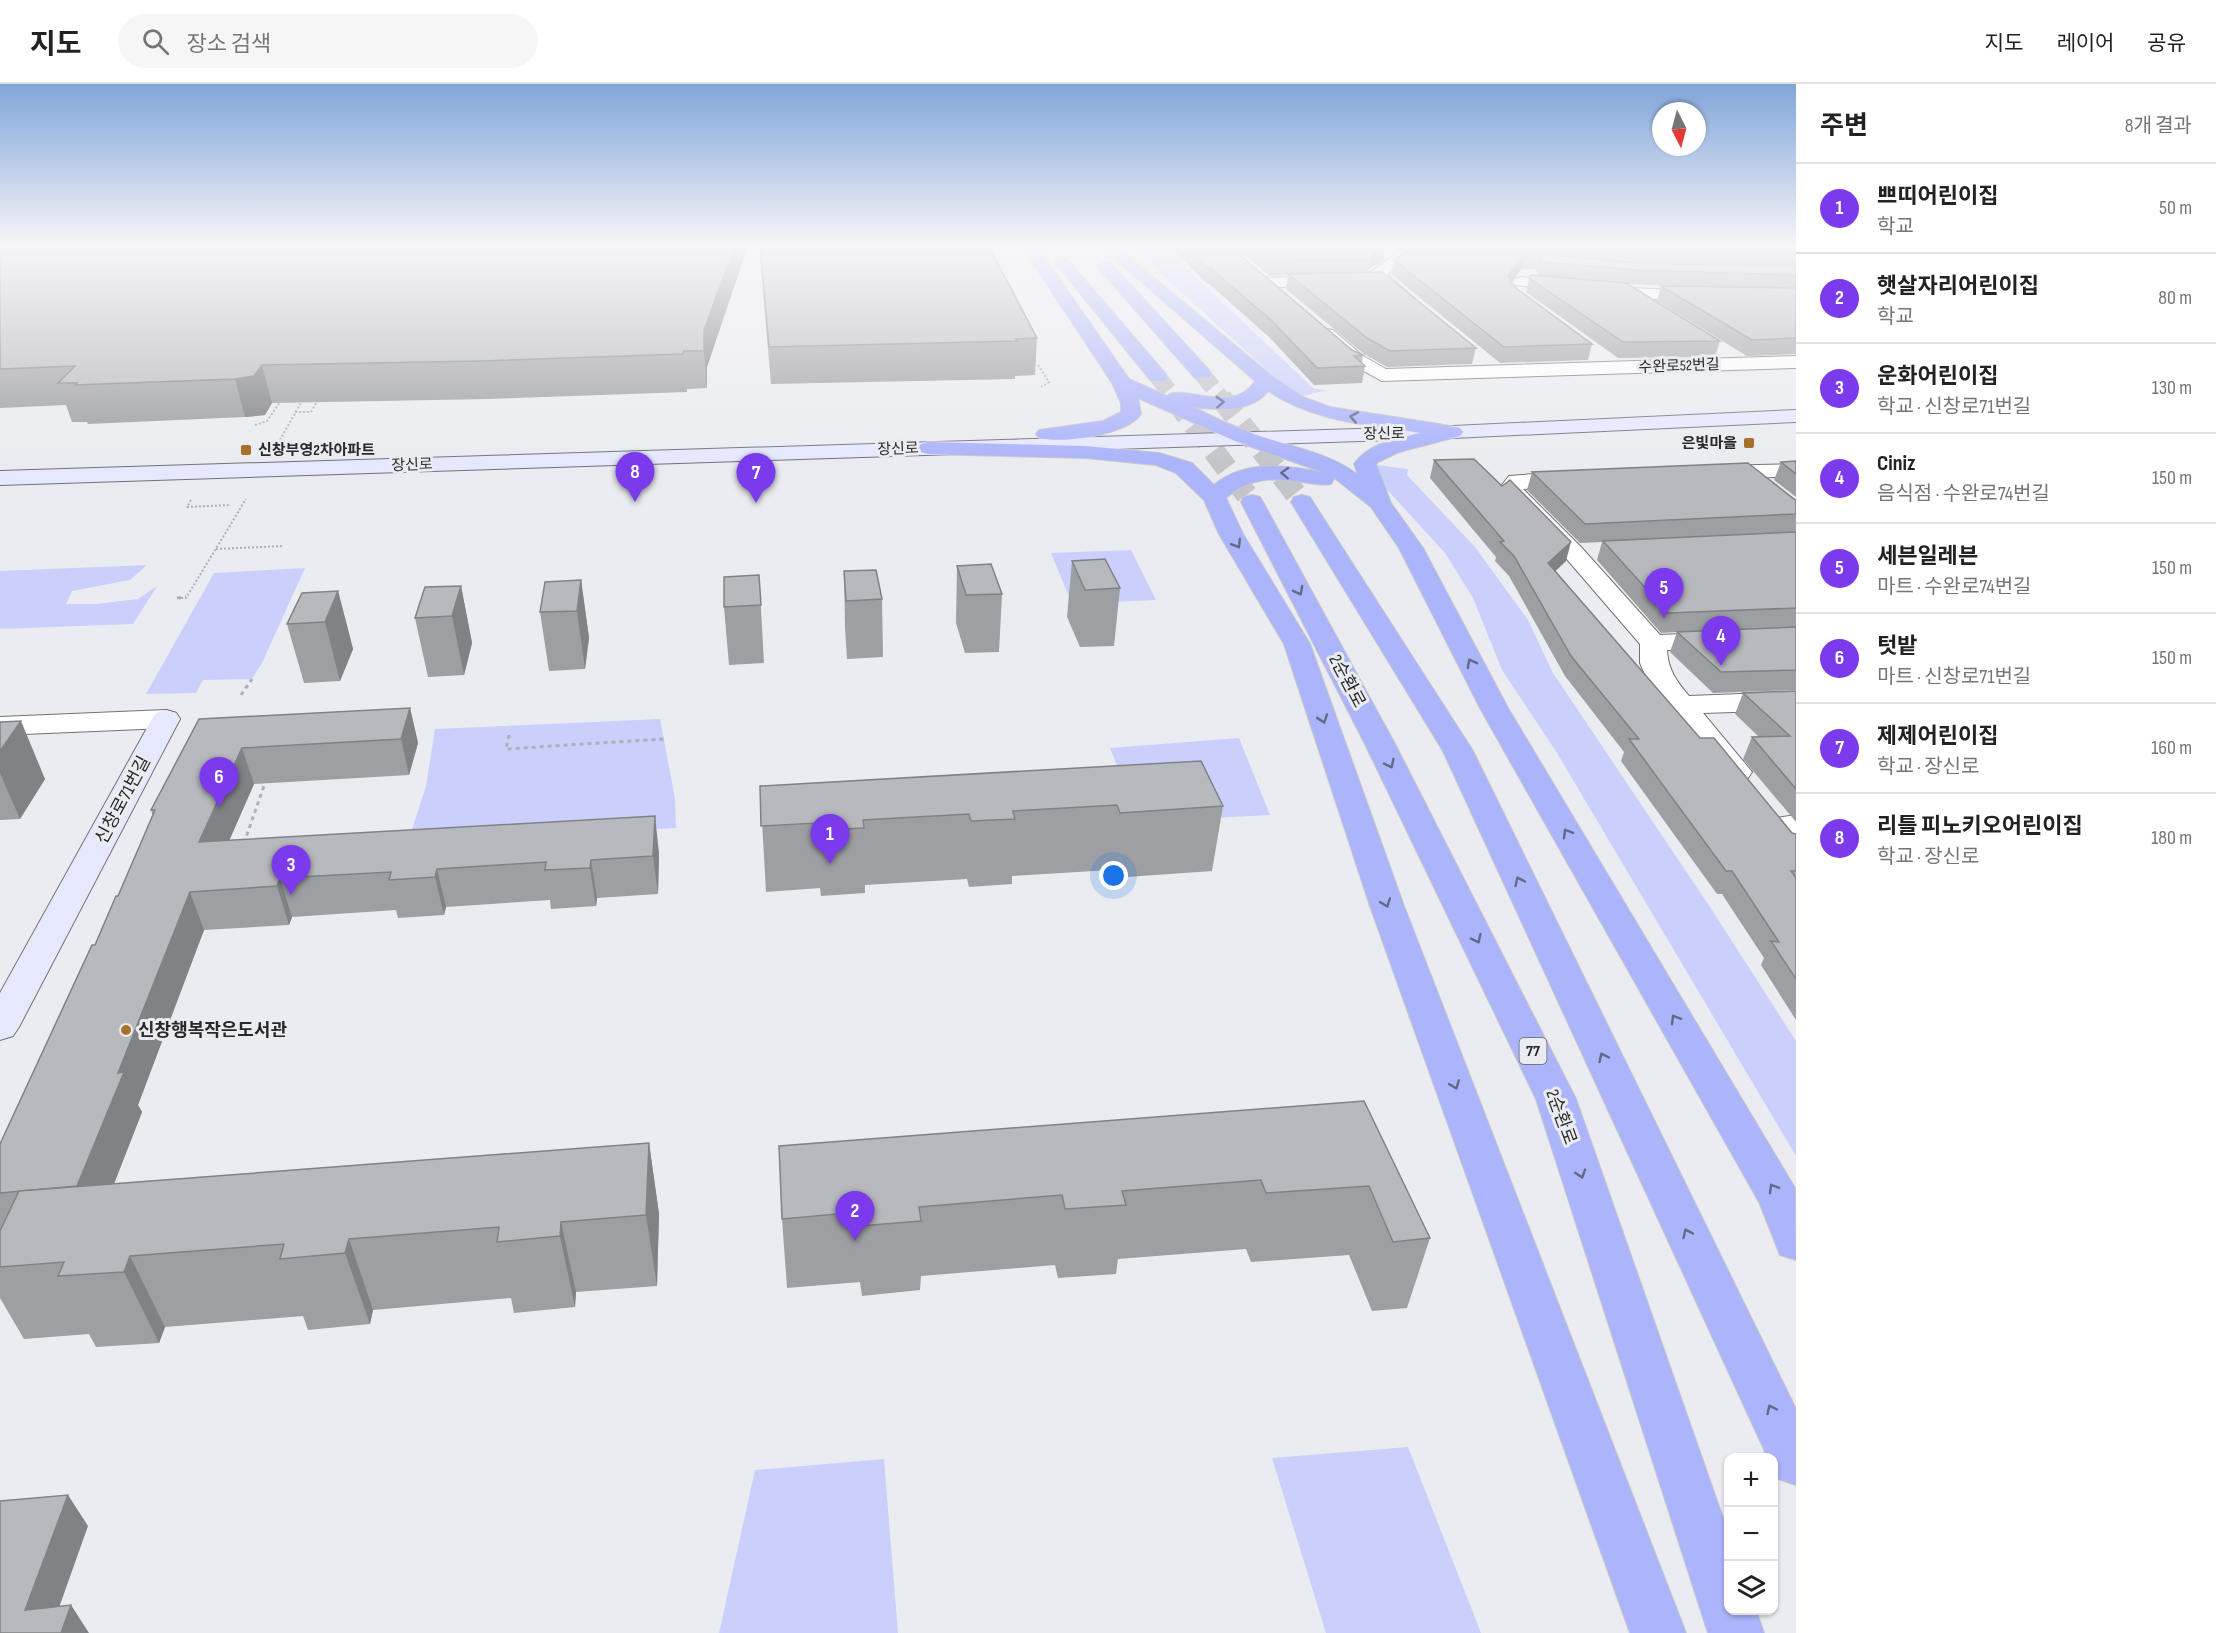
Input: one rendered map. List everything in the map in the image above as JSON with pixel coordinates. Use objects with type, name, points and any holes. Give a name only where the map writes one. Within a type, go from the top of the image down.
[{"type":"highway","points":[[928,448],[1071,431],[1124,422],[1132,407],[1122,383],[1077,317]]},
{"type":"highway","points":[[1108,317],[1158,377]]},
{"type":"highway","points":[[1155,317],[1202,374]]},
{"type":"highway","points":[[1186,317],[1265,380],[1296,401],[1326,412],[1453,432]]},
{"type":"highway","points":[[1122,383],[1183,400],[1220,402],[1250,398],[1265,380]]},
{"type":"highway","points":[[1214,497],[1214,481],[1231,459],[1268,399],[1265,380]]},
{"type":"highway","points":[[1122,383],[1253,423],[1305,457],[1341,472],[1380,503]]},
{"type":"highway","points":[[1453,432],[1380,451],[1368,459],[1365,464],[1380,503],[1411,548],[1494,708],[1780,1200],[1796,1242]]},
{"type":"highway","points":[[928,448],[1086,452],[1158,459],[1184,468],[1214,497],[1231,534],[1297,644],[1387,906],[1658,1633]]},
{"type":"highway","points":[[1214,497],[1233,480],[1257,472],[1323,478],[1380,503]]},
{"type":"highway","name":"2순환로","points":[[1252,502],[1380,744],[1556,1099],[1736,1633]]},
{"type":"highway","points":[[1302,502],[1458,751],[1796,1462]]},
{"type":"main road","name":"장신로","points":[[0,478],[928,448],[1253,423],[1453,432],[1796,417]]},
{"type":"main road","name":"신창로71번길","points":[[0,1027],[166,719]]},
{"type":"street","name":"수완로52번길","points":[[1318,326],[1357,360],[1382,375],[1796,362]]},
{"type":"street","name":"수완로52번길","points":[[1714,346],[1743,364]]},
{"type":"street","name":"수완로52번길","points":[[1597,355],[1615,368]]},
{"type":"street","points":[[1477,357],[1495,372]]},
{"type":"street","points":[[1689,474],[1796,470]]},
{"type":"street","points":[[1747,472],[1772,492]]},
{"type":"street","points":[[1597,477],[1513,482],[1512,490],[1584,551],[1653,643],[1654,663],[1663,683],[1778,819]]},
{"type":"street","points":[[1653,643],[1796,637]]},
{"type":"street","points":[[1683,705],[1796,700]]},
{"type":"street","name":"신창로71번길","points":[[0,726],[166,719]]},
{"type":"path","points":[[1038,365],[1048,382],[1041,387]]},
{"type":"path","points":[[275,448],[307,392]]},
{"type":"path","points":[[296,412],[311,412],[321,395]]},
{"type":"path","points":[[255,425],[267,421],[280,402],[278,399]]},
{"type":"path","points":[[177,598],[186,598],[252,490]]},
{"type":"path","points":[[196,492],[187,507],[231,505]]},
{"type":"path","points":[[216,549],[284,546]]},
{"type":"path","points":[[241,695],[252,679]]},
{"type":"path","points":[[509,735],[506,749],[664,739]]},
{"type":"path","points":[[243,846],[265,783]]},
{"type":"shaded area","points":[[1209,317],[1238,317],[1314,389],[1327,390],[1299,397]]},
{"type":"shaded area","points":[[1376,465],[1408,469],[1407,475],[1475,547],[1528,620],[1553,673],[1710,907],[1796,1041],[1796,1156],[1557,753],[1502,670],[1473,598],[1445,553],[1381,483]]},
{"type":"shaded area","points":[[1131,550],[1156,600],[1072,604],[1051,553]]},
{"type":"shaded area","points":[[147,565],[130,580],[72,591],[66,604],[96,604],[138,599],[157,586],[133,624],[0,629],[0,571]]},
{"type":"shaded area","points":[[305,568],[262,663],[252,679],[203,680],[196,693],[146,694],[214,573]]},
{"type":"shaded area","points":[[660,719],[675,799],[676,828],[407,845],[426,786],[435,729]]},
{"type":"shaded area","points":[[1239,738],[1270,815],[1139,822],[1110,748]]},
{"type":"shaded area","points":[[1408,1447],[1481,1633],[1326,1633],[1272,1458]]},
{"type":"shaded area","points":[[884,1459],[898,1633],[719,1633],[755,1470]]},
{"type":"building","points":[[0,317],[709,317],[704,330],[704,351],[684,351],[683,354],[262,365],[254,376],[235,379],[75,385],[77,383],[58,383],[75,366],[0,369]]},
{"type":"building","points":[[766,317],[1026,317],[1037,338],[1016,339],[1017,341],[769,347]]},
{"type":"building","points":[[1268,317],[1313,317],[1352,350],[1363,355],[1354,356],[1365,366],[1317,368]]},
{"type":"building","points":[[1341,317],[1438,317],[1476,348],[1390,351],[1367,338]]},
{"type":"building","points":[[1466,317],[1556,317],[1592,344],[1504,347]]},
{"type":"building","points":[[1587,317],[1682,317],[1720,341],[1623,342]]},
{"type":"building","points":[[1714,317],[1796,317],[1796,338],[1752,340]]},
{"type":"building","points":[[1474,459],[1502,486],[1510,480],[1571,542],[1548,563],[1700,738],[1714,738],[1792,833],[1796,834],[1796,871],[1791,871],[1796,878],[1796,979],[1771,941],[1779,942],[1732,871],[1726,871],[1629,739],[1639,739],[1571,656],[1514,556],[1500,542],[1504,541],[1434,460]]},
{"type":"building","points":[[1796,461],[1796,474],[1781,462]]},
{"type":"building","points":[[1748,463],[1796,500],[1796,514],[1585,524],[1532,472]]},
{"type":"building","points":[[1796,532],[1796,608],[1668,613],[1603,541]]},
{"type":"building","points":[[1105,559],[1120,588],[1085,590],[1072,561]]},
{"type":"building","points":[[991,564],[1002,594],[966,595],[957,566]]},
{"type":"building","points":[[876,570],[882,599],[846,601],[844,571]]},
{"type":"building","points":[[759,575],[761,605],[724,607],[724,577]]},
{"type":"building","points":[[581,580],[577,611],[540,612],[545,582]]},
{"type":"building","points":[[461,586],[452,616],[415,618],[425,587]]},
{"type":"building","points":[[338,591],[325,622],[287,624],[302,593]]},
{"type":"building","points":[[1796,627],[1796,670],[1721,672],[1677,632]]},
{"type":"building","points":[[1796,691],[1796,789],[1752,737],[1790,736],[1743,693]]},
{"type":"building","points":[[410,708],[401,739],[242,748],[199,842],[655,816],[653,856],[591,860],[590,868],[545,870],[546,862],[437,869],[435,877],[389,880],[391,872],[280,878],[277,886],[190,892],[118,1073],[124,1072],[77,1186],[0,1193],[0,1144],[92,945],[95,945],[116,896],[118,896],[155,810],[151,810],[199,719]]},
{"type":"building","points":[[21,721],[0,751],[0,722]]},
{"type":"building","points":[[1201,761],[1223,806],[1120,813],[1117,805],[1013,811],[1015,819],[971,821],[969,814],[863,820],[864,828],[819,830],[818,823],[761,826],[760,786]]},
{"type":"building","points":[[1364,1101],[1430,1238],[1393,1242],[1369,1186],[1266,1193],[1261,1180],[1122,1191],[1126,1205],[1065,1209],[1062,1195],[919,1207],[921,1221],[860,1226],[859,1212],[782,1219],[779,1146]]},
{"type":"building","points":[[649,1143],[646,1215],[561,1222],[560,1236],[497,1242],[499,1227],[349,1239],[345,1253],[280,1259],[284,1244],[130,1256],[124,1272],[58,1276],[64,1262],[0,1267],[0,1231],[19,1191]]},
{"type":"building","points":[[68,1495],[25,1610],[71,1605],[61,1633],[0,1633],[0,1501]]},
{"type":"tunnel","points":[[1202,374],[1222,399]]},
{"type":"tunnel","points":[[1158,377],[1175,399]]},
{"type":"tunnel","points":[[1174,398],[1252,502]]},
{"type":"tunnel","points":[[1221,398],[1302,502]]},
{"type":"place","name":"은빛마을","points":[[1749,443]]},
{"type":"place","name":"신창부영2차아파트","points":[[246,450]]},
{"type":"place","name":"리틀 피노키오어린이집","points":[[635,502]]},
{"type":"place","name":"제제어린이집","points":[[756,503]]},
{"type":"place","name":"세븐일레븐","points":[[1664,618]]},
{"type":"place","name":"Ciniz","points":[[1721,666]]},
{"type":"place","name":"텃밭","points":[[219,807]]},
{"type":"place","name":"쁘띠어린이집","points":[[830,864]]},
{"type":"place","name":"운화어린이집","points":[[291,895]]},
{"type":"place","name":"신창행복작은도서관","points":[[126,1030]]},
{"type":"place","name":"햇살자리어린이집","points":[[855,1241]]}]
